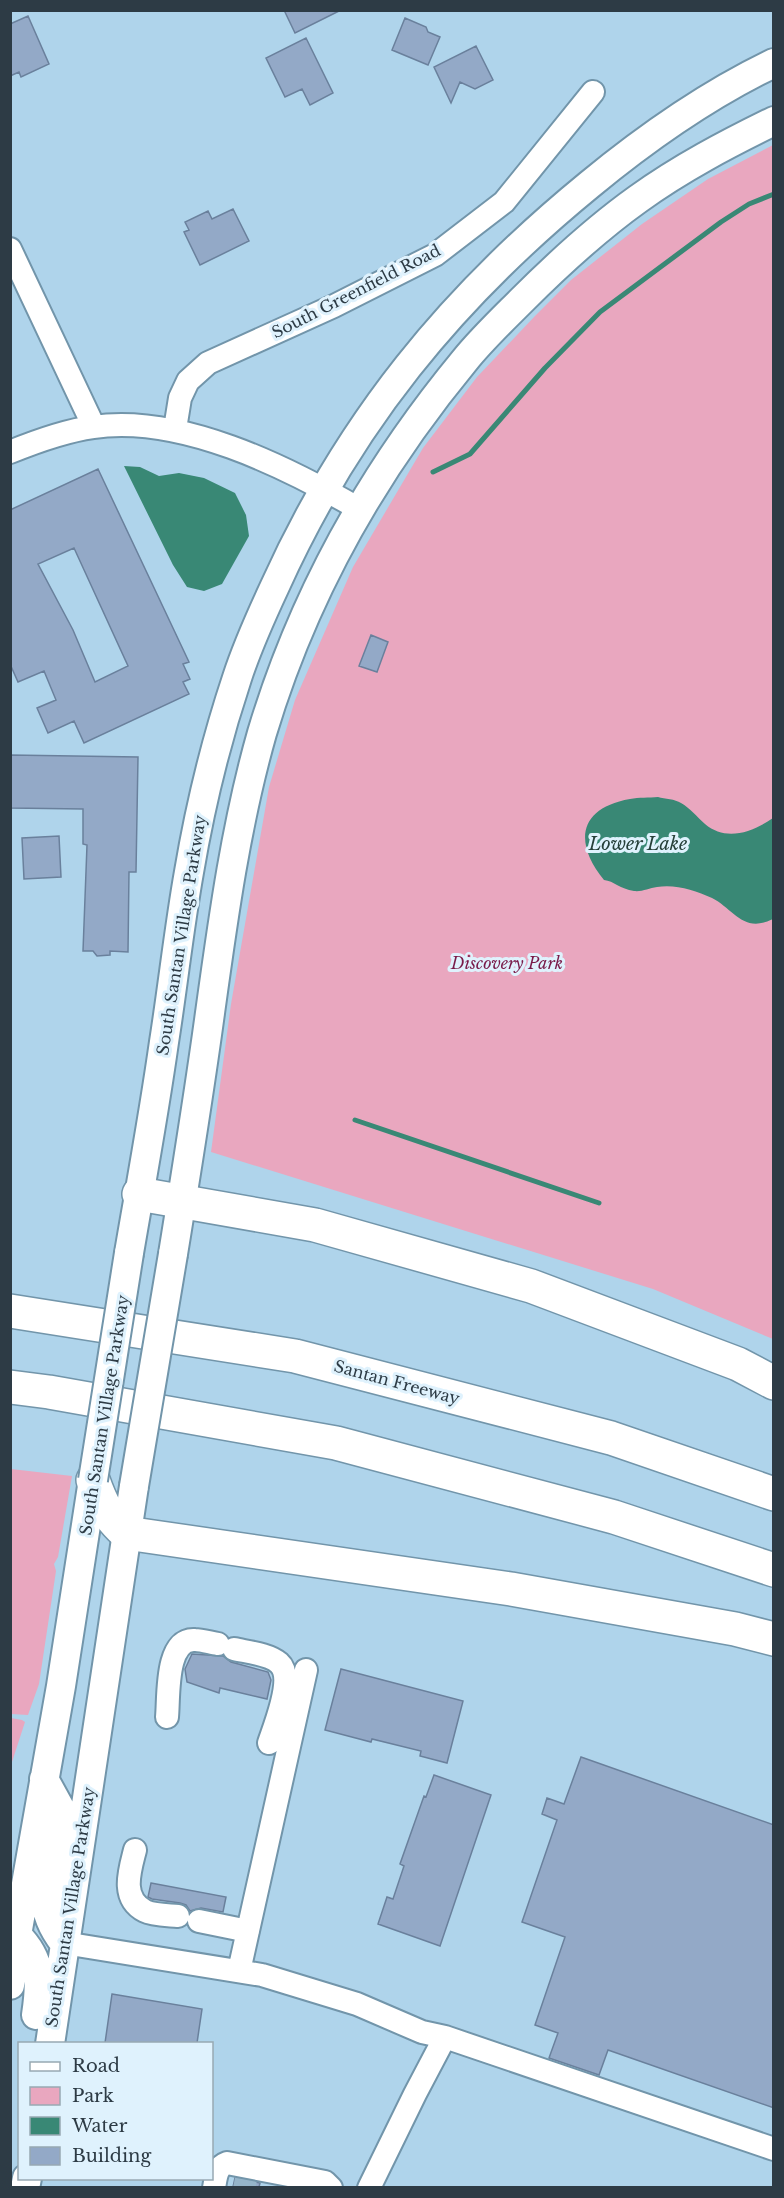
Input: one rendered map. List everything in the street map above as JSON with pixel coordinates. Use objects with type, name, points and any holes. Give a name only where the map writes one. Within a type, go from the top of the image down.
[{"type":"highway","points":[[139,1194],[315,1225],[531,1286],[738,1364],[774,1383]]},
{"type":"highway","name":"Santan Freeway","points":[[10,1311],[295,1356],[611,1438],[774,1494]]},
{"type":"highway","points":[[10,1387],[336,1443],[614,1517],[774,1570]]},
{"type":"highway","points":[[93,1480],[112,1521],[126,1533],[511,1589],[735,1629],[774,1640]]},
{"type":"main road","name":"South Santan Village Parkway","points":[[10,1985],[14,1934],[61,1686],[189,873],[213,760],[237,676],[290,553],[323,489],[362,426],[393,384],[460,305],[550,217],[645,141],[705,100],[774,63]]},
{"type":"main road","name":"South Santan Village Parkway","points":[[50,2042],[126,1533],[182,1202],[222,927],[246,795],[278,685],[318,591],[358,509],[401,445],[466,358],[554,268],[592,234],[640,198],[722,146],[774,121]]},
{"type":"main road","points":[[44,1779],[60,1808],[45,1906],[50,1923],[64,1943]]},
{"type":"main road","points":[[14,1934],[27,1945],[39,1972],[40,1993],[33,2042]]},
{"type":"street","name":"South Greenfield Road","points":[[175,429],[180,398],[188,381],[208,363],[334,306],[435,255],[504,202],[593,92]]},
{"type":"street","points":[[10,249],[94,427]]},
{"type":"street","points":[[10,452],[58,435],[94,427],[148,425],[175,429],[245,454],[323,489],[358,509]]},
{"type":"street","points":[[167,1718],[173,1656],[181,1643],[193,1639],[226,1647],[272,1659],[284,1669],[286,1679],[284,1690],[269,1743]]},
{"type":"street","points":[[239,1971],[306,1670]]},
{"type":"street","points":[[135,1850],[127,1881],[132,1897],[146,1912],[189,1918],[248,1931]]},
{"type":"street","points":[[64,1943],[262,1975],[357,2004],[422,2032],[446,2037],[774,2150]]},
{"type":"street","points":[[369,2187],[446,2037]]},
{"type":"street","points":[[223,2179],[222,2165],[227,2163],[326,2182],[328,2187]]},
{"type":"street","points":[[261,2177],[328,2187]]},
{"type":"green space","name":"Discovery Park","points":[[773,145],[773,1339],[653,1289],[211,1152],[231,1004],[269,787],[295,700],[353,567],[423,448],[477,377],[535,316],[571,280],[642,224],[708,179]]},
{"type":"green space","points":[[11,1469],[72,1476],[58,1557],[54,1564],[56,1571],[39,1684],[28,1715],[11,1714]]},
{"type":"green space","points":[[11,1718],[25,1722],[11,1765]]},
{"type":"water","points":[[124,466],[140,467],[159,476],[179,473],[204,478],[235,493],[246,515],[249,536],[222,584],[204,591],[187,587],[173,565]]},
{"type":"water","name":"Lower Lake","points":[[658,797],[681,803],[705,824],[722,833],[748,831],[773,818],[773,919],[754,924],[746,922],[712,898],[685,888],[664,886],[634,891],[604,880],[594,866],[585,840],[586,829],[591,819],[600,810],[613,804],[633,798]]},
{"type":"building","points":[[284,10],[341,10],[295,33]]},
{"type":"building","points":[[28,16],[49,64],[21,77],[19,72],[10,76],[10,24]]},
{"type":"building","points":[[405,18],[426,27],[428,32],[440,37],[428,65],[392,50]]},
{"type":"building","points":[[306,38],[333,93],[310,105],[302,89],[285,97],[266,58]]},
{"type":"building","points":[[476,46],[493,80],[475,89],[460,82],[451,103],[434,67]]},
{"type":"building","points":[[233,209],[249,241],[200,265],[184,232],[189,230],[185,222],[208,211],[212,219]]},
{"type":"building","points":[[98,469],[189,662],[183,664],[190,679],[183,682],[189,694],[84,743],[74,721],[48,733],[37,708],[56,700],[44,671],[18,682],[10,664],[10,510]],"holes":[[[74,548],[128,666],[95,682],[73,630],[38,564]]]},
{"type":"building","points":[[371,635],[388,642],[377,672],[359,666]]},
{"type":"building","points":[[10,755],[138,757],[136,872],[129,872],[128,952],[110,951],[110,955],[97,956],[93,951],[83,951],[87,845],[83,844],[83,809],[10,808]]},
{"type":"building","points":[[59,836],[61,877],[24,879],[22,838]]},
{"type":"building","points":[[192,1654],[223,1656],[231,1662],[268,1672],[271,1680],[267,1699],[220,1688],[219,1693],[187,1682],[185,1669]]},
{"type":"building","points":[[341,1669],[463,1701],[447,1763],[420,1756],[421,1751],[372,1739],[371,1742],[325,1730]]},
{"type":"building","points":[[581,1757],[774,1825],[774,2108],[608,2050],[599,2075],[549,2058],[558,2033],[535,2025],[565,1937],[522,1922],[557,1820],[542,1814],[547,1798],[564,1804]]},
{"type":"building","points":[[434,1775],[491,1795],[440,1946],[378,1924],[387,1897],[393,1899],[404,1866],[400,1864],[424,1796],[426,1797]]},
{"type":"building","points":[[151,1883],[226,1897],[223,1912],[201,1908],[190,1911],[186,1905],[180,1903],[152,1899],[148,1897]]},
{"type":"building","points":[[112,1994],[202,2009],[197,2042],[105,2042]]},
{"type":"building","points":[[235,2178],[260,2183],[259,2187],[233,2187]]},
{"type":"waterway","points":[[433,472],[470,454],[545,368],[600,312],[721,222],[749,204],[774,194]]},
{"type":"waterway","points":[[355,1120],[599,1203]]},
{"type":"tunnel","points":[[234,2183],[259,2188]]}]
